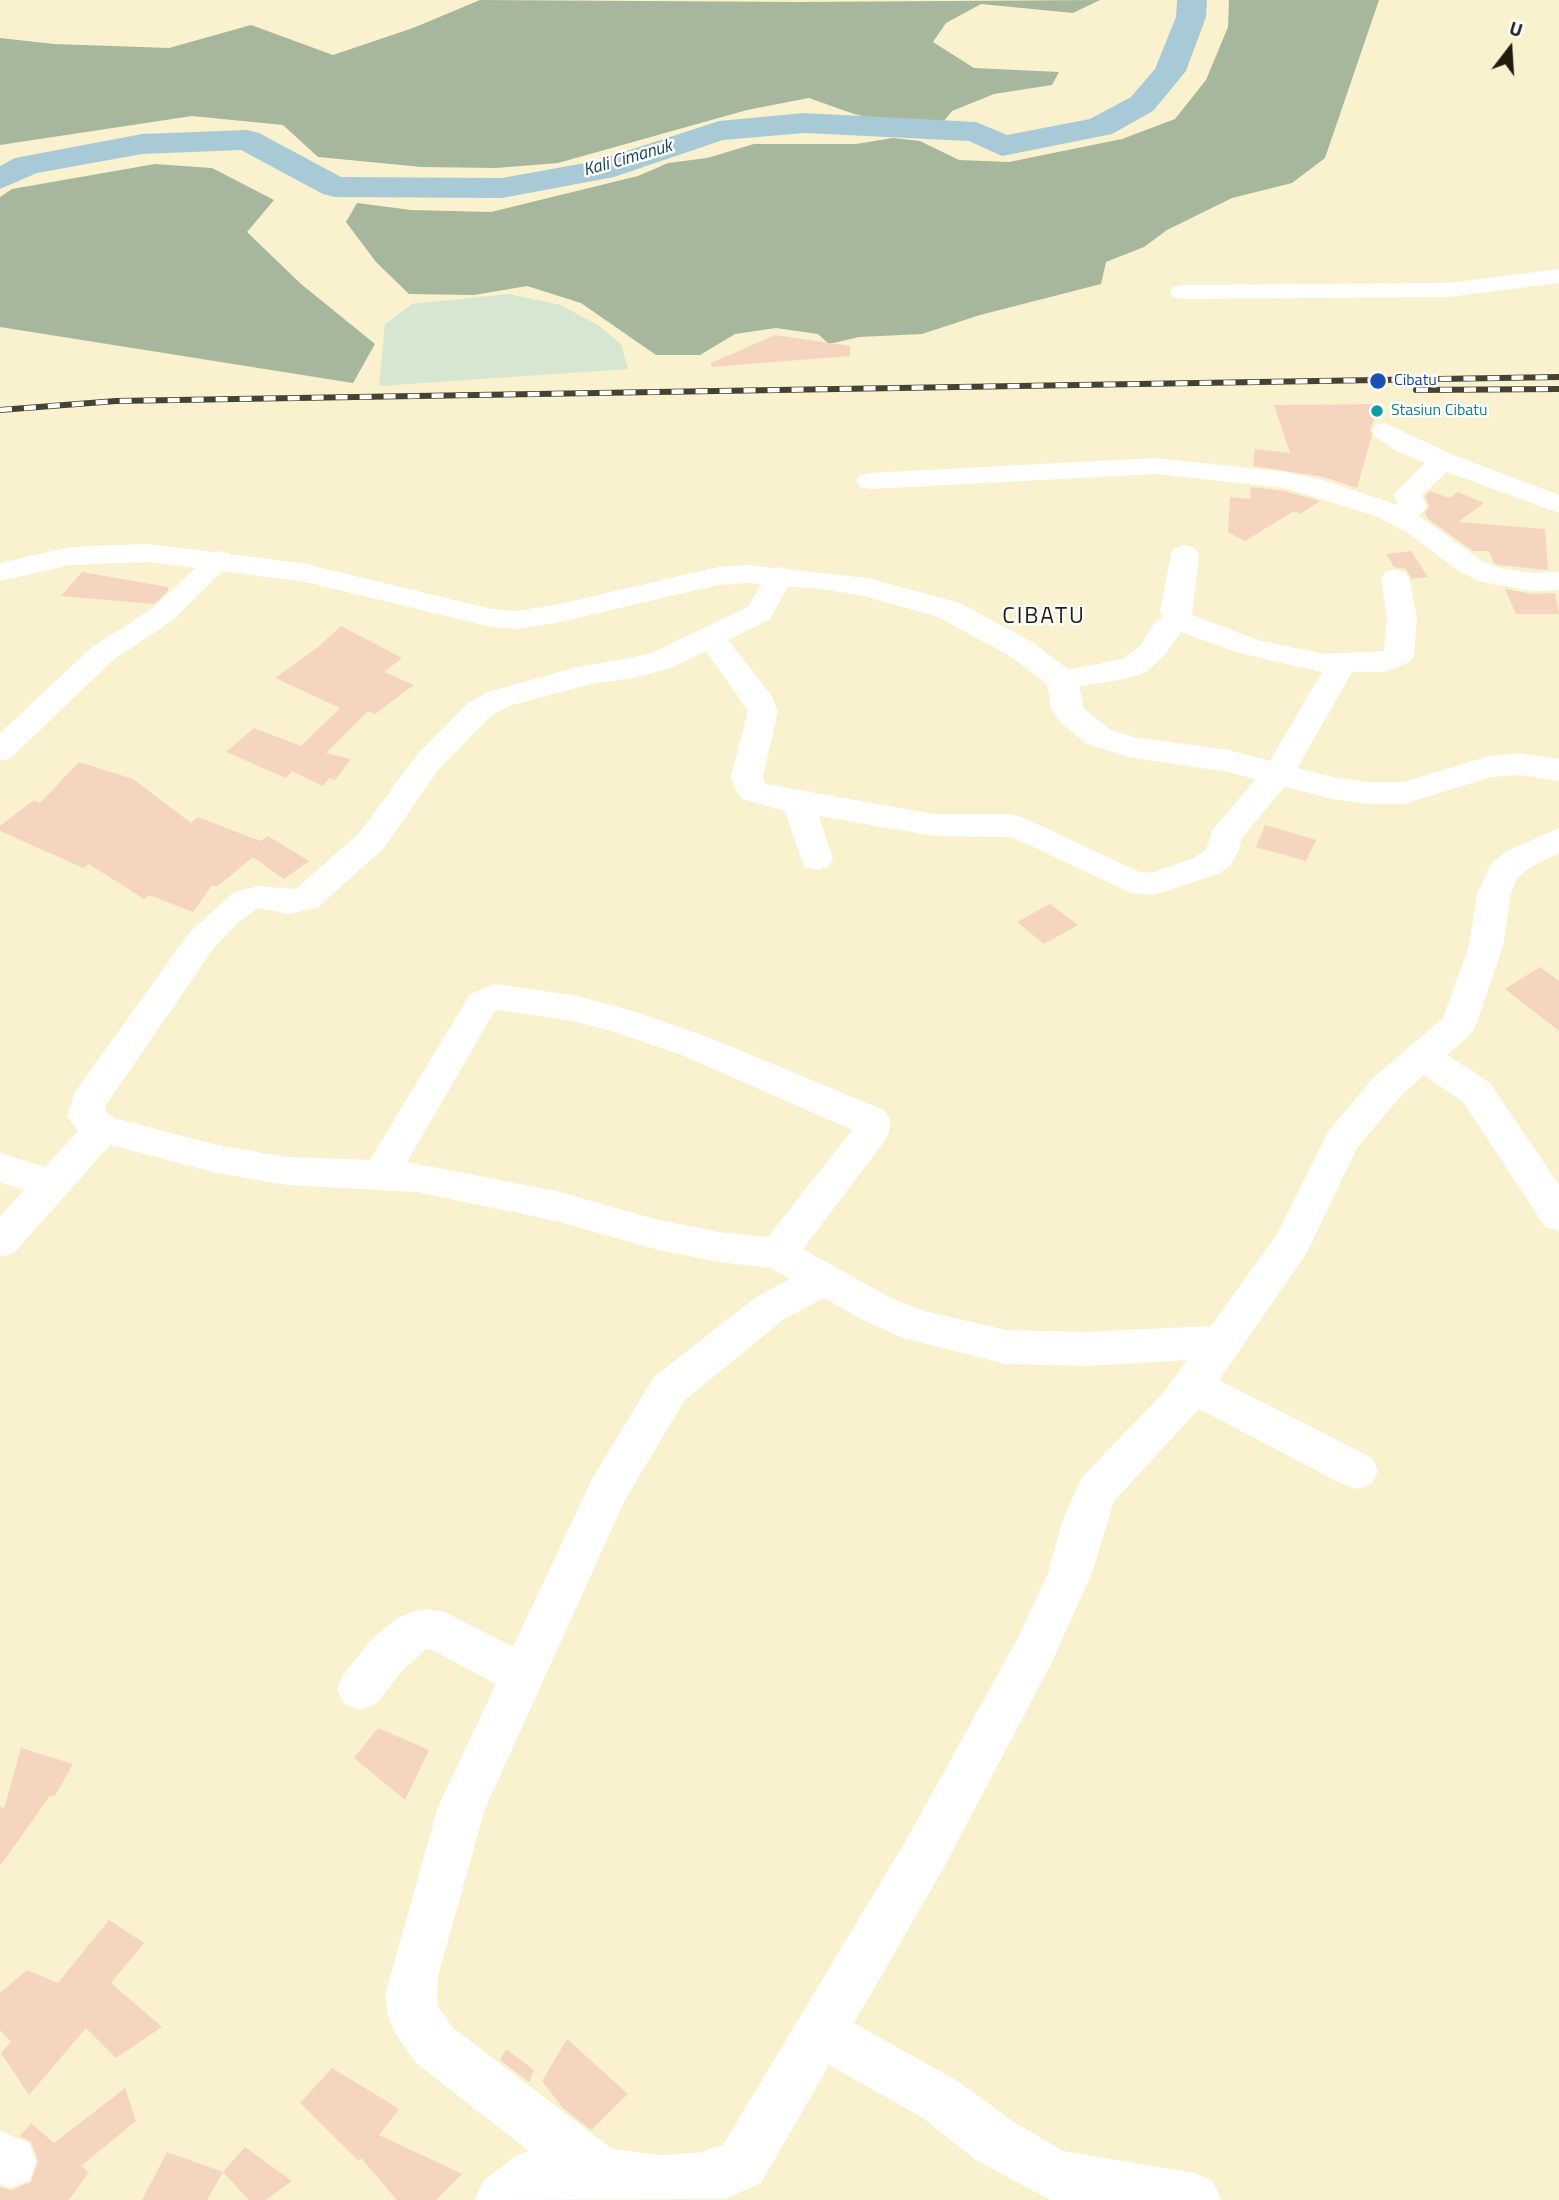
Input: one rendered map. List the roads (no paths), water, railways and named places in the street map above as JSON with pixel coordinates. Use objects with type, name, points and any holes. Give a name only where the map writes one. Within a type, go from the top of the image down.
[{"type":"main road","points":[[0,572],[70,556],[149,553],[301,572],[492,618],[515,620],[555,614],[718,576],[780,576],[867,587],[929,602],[1021,649],[1062,680],[1067,708],[1099,737],[1129,747],[1280,772],[1332,788],[1404,793],[1489,767],[1520,764],[1559,770]]},
{"type":"street","points":[[1182,292],[1459,289],[1559,276]]},
{"type":"street","points":[[1385,431],[1406,445],[1443,461],[1559,505]]},
{"type":"street","points":[[1401,519],[1413,507],[1408,494],[1443,461]]},
{"type":"street","points":[[870,481],[1156,466],[1313,486],[1401,519],[1472,566],[1492,576],[1533,582],[1559,581]]},
{"type":"street","points":[[1179,621],[1175,611],[1185,554]]},
{"type":"street","points":[[0,751],[102,654],[163,614],[220,560]]},
{"type":"street","points":[[780,576],[760,613],[711,637],[645,666],[585,675],[561,684],[499,699],[479,710],[427,764],[372,840],[322,886],[298,903],[274,897],[246,900],[201,941],[88,1102],[85,1115],[102,1129],[218,1159],[286,1171],[415,1177],[556,1206],[655,1234],[719,1247],[778,1253],[823,1280],[917,1326],[1006,1347],[1088,1349],[1223,1342]]},
{"type":"street","points":[[1062,680],[1120,671],[1134,666],[1153,650],[1164,628],[1179,621],[1250,647],[1310,661],[1342,664],[1384,663],[1399,656],[1402,618],[1395,578]]},
{"type":"street","points":[[711,637],[760,702],[763,711],[747,776],[753,792],[934,825],[1009,825],[1023,828],[1143,886],[1206,866],[1218,858],[1224,848],[1225,837],[1280,772],[1342,664]]},
{"type":"street","points":[[795,801],[816,859]]},
{"type":"street","points":[[502,2200],[535,2175],[572,2171],[661,2181],[696,2179],[726,2173],[743,2164],[925,1854],[1035,1650],[1070,1573],[1085,1519],[1097,1490],[1180,1404],[1292,1243],[1342,1140],[1386,1088],[1458,1025],[1486,946],[1494,894],[1503,872],[1519,859],[1558,841]]},
{"type":"street","points":[[381,1174],[485,1001],[495,997],[573,1008],[623,1021],[697,1048],[871,1120],[870,1133],[778,1253]]},
{"type":"street","points":[[1422,1056],[1478,1093],[1559,1216]]},
{"type":"street","points":[[0,1242],[102,1129]]},
{"type":"street","points":[[0,1167],[52,1184]]},
{"type":"street","points":[[603,2175],[440,2052],[422,2032],[413,2015],[410,1995],[462,1807],[608,1490],[669,1389],[770,1308],[823,1280]]},
{"type":"street","points":[[1191,1385],[1356,1471]]},
{"type":"street","points":[[360,1689],[386,1656],[413,1632],[430,1629],[447,1633],[522,1675]]},
{"type":"street","points":[[820,2032],[941,2100],[995,2141],[1056,2176],[1194,2200]]},
{"type":"waterway","name":"Kali Cimanuk","points":[[0,179],[27,165],[142,144],[247,140],[335,187],[502,188],[602,170],[719,131],[804,123],[976,132],[1002,146],[1100,127],[1142,104],[1170,71],[1191,17],[1192,0]]},
{"type":"railway","points":[[0,410],[116,401],[1559,377]]},
{"type":"railway","points":[[1416,390],[1559,389]]},
{"type":"place","name":"Cibatu","points":[[1378,381]]},
{"type":"place","name":"Stasiun Cibatu","points":[[1377,411]]},
{"type":"district","name":"CIBATU","points":[[1044,617]]}]
